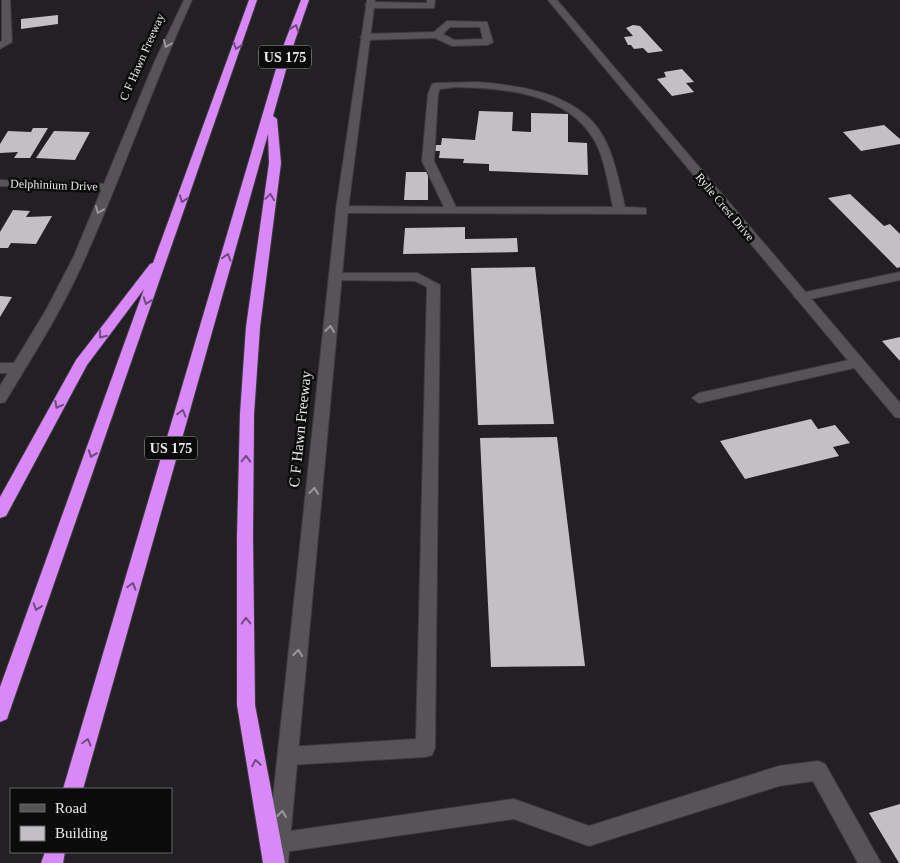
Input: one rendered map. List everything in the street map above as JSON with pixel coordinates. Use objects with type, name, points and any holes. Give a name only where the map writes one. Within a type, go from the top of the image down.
[{"type":"highway","name":"US 175","points":[[0,713],[253,0]]},
{"type":"highway","name":"US 175","points":[[73,788],[286,52],[306,2]]},
{"type":"highway","points":[[271,108],[275,162],[253,327],[247,414],[245,538],[246,705],[275,853]]},
{"type":"highway","points":[[0,512],[81,362],[163,255]]},
{"type":"main road","points":[[0,46],[6,42],[6,0]]},
{"type":"main road","name":"C F Hawn Freeway","points":[[0,398],[54,308],[80,256],[146,92],[188,0]]},
{"type":"main road","points":[[371,3],[431,6],[431,0]]},
{"type":"main road","name":"Rylie Crest Drive","points":[[552,0],[900,413]]},
{"type":"main road","name":"C F Hawn Freeway","points":[[275,853],[288,756],[342,210],[371,3]]},
{"type":"main road","points":[[365,37],[437,35],[452,43],[488,42],[484,24],[447,24],[437,35]]},
{"type":"main road","points":[[452,210],[428,161],[433,94],[436,86],[465,82],[542,95],[570,107],[587,122],[599,138],[620,211]]},
{"type":"main road","name":"Delphinium Drive","points":[[0,183],[108,187]]},
{"type":"main road","points":[[342,210],[642,211]]},
{"type":"main road","points":[[288,756],[424,748],[434,285],[417,277],[335,276]]},
{"type":"main road","points":[[802,297],[900,276]]},
{"type":"main road","points":[[699,398],[858,364]]},
{"type":"main road","points":[[0,368],[18,368]]},
{"type":"main road","points":[[275,853],[514,809],[589,836],[779,776],[818,770],[870,863]]},
{"type":"building","points":[[58,15],[58,24],[21,29],[21,19]]},
{"type":"building","points":[[633,25],[640,26],[663,51],[648,53],[643,48],[634,49],[631,45],[628,45],[624,37],[633,36],[626,28]]},
{"type":"building","points":[[682,69],[694,82],[686,83],[694,92],[672,96],[657,79],[666,77],[664,72]]},
{"type":"building","points":[[479,111],[513,112],[512,131],[531,132],[531,113],[568,114],[568,142],[587,143],[588,175],[489,171],[489,164],[463,163],[464,159],[439,158],[440,151],[433,151],[434,145],[441,145],[442,138],[475,140]]},
{"type":"building","points":[[884,125],[900,139],[900,144],[861,151],[843,132]]},
{"type":"building","points":[[33,128],[48,128],[30,158],[14,158],[18,152],[0,153],[0,144],[8,131],[31,132]]},
{"type":"building","points":[[54,131],[90,132],[75,160],[36,158]]},
{"type":"building","points":[[406,172],[428,172],[428,200],[404,200]]},
{"type":"building","points":[[850,194],[884,226],[890,224],[900,234],[900,267],[897,268],[828,198]]},
{"type":"building","points":[[13,210],[30,211],[26,217],[52,216],[36,244],[11,243],[8,248],[0,248],[0,232]]},
{"type":"building","points":[[465,227],[465,239],[517,238],[518,252],[403,254],[405,228]]},
{"type":"building","points":[[535,267],[554,424],[478,425],[471,268]]},
{"type":"building","points":[[0,296],[12,297],[0,317]]},
{"type":"building","points":[[900,337],[900,361],[882,341]]},
{"type":"building","points":[[811,419],[818,429],[835,425],[850,443],[833,447],[839,456],[745,479],[720,441]]},
{"type":"building","points":[[557,437],[585,666],[491,667],[480,438]]},
{"type":"building","points":[[900,804],[900,863],[899,863],[869,813]]}]
